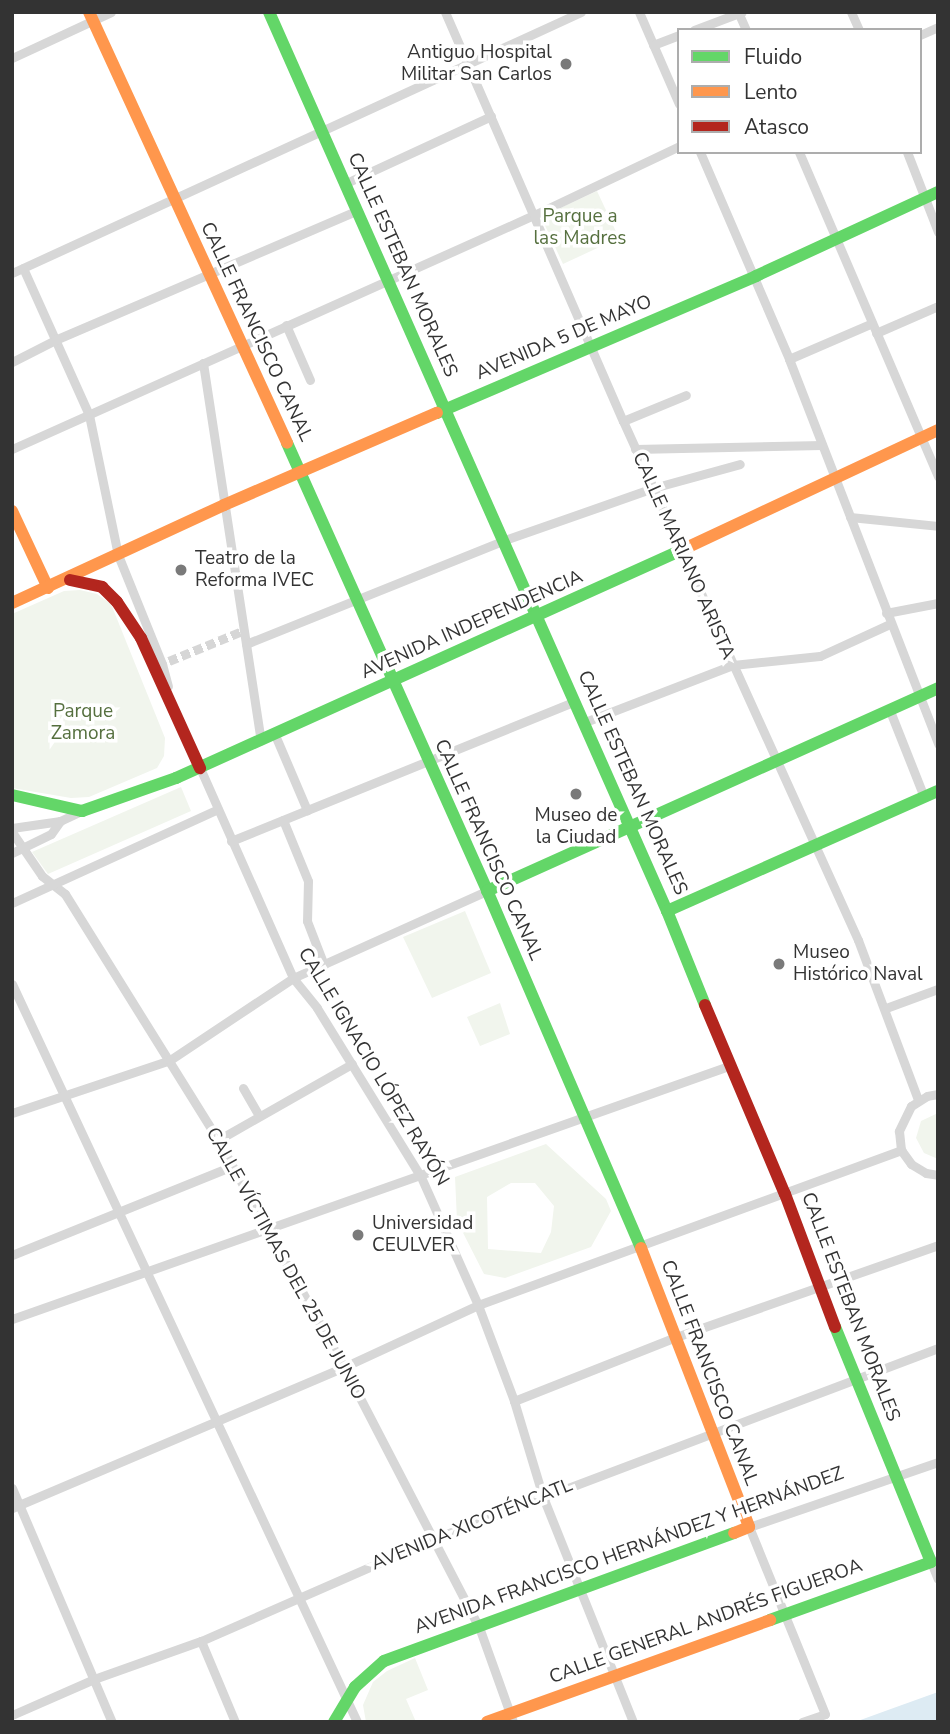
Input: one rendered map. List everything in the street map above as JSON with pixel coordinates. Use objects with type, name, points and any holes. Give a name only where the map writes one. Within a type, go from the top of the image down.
[{"type":"main road","name":"CALLE ESTEBAN MORALES","points":[[269,12],[319,131],[388,279],[667,911],[729,1066],[785,1194],[896,1477],[935,1561]]},
{"type":"main road","name":"CALLE FRANCISCO CANAL","points":[[91,16],[301,474],[587,1117],[677,1337],[710,1434],[749,1527]]},
{"type":"main road","name":"AVENIDA 5 DE MAYO","points":[[12,603],[68,580],[224,505],[755,276],[938,192]]},
{"type":"main road","name":"AVENIDA INDEPENDENCIA","points":[[82,811],[200,768],[275,735],[682,551],[938,430]]},
{"type":"main road","points":[[12,511],[48,588]]},
{"type":"main road","name":"CALLE IGNACIO LÓPEZ RAYÓN","points":[[68,580],[102,587],[117,601],[141,638],[200,768]]},
{"type":"main road","points":[[486,891],[938,688]]},
{"type":"main road","points":[[667,911],[938,791]]},
{"type":"main road","points":[[12,795],[82,811]]},
{"type":"main road","name":"AVENIDA FRANCISCO HERNÁNDEZ Y HERNÁNDEZ","points":[[345,1699],[384,1661],[749,1527]]},
{"type":"main road","name":"CALLE GENERAL ANDRÉS FIGUEROA","points":[[487,1722],[512,1718],[615,1674],[935,1561]]},
{"type":"main road","points":[[334,1722],[345,1699]]},
{"type":"street","points":[[12,58],[91,16],[111,12]]},
{"type":"street","name":"CALLE MARIANO ARISTA","points":[[445,12],[635,449],[886,1008],[918,1100]]},
{"type":"street","points":[[12,273],[581,12]]},
{"type":"street","points":[[639,12],[677,99]]},
{"type":"street","points":[[699,28],[740,13]]},
{"type":"street","points":[[922,34],[938,27]]},
{"type":"street","points":[[653,45],[677,37]]},
{"type":"street","points":[[344,184],[491,116]]},
{"type":"street","points":[[12,449],[534,215],[677,147]]},
{"type":"street","points":[[701,154],[789,359],[938,744]]},
{"type":"street","points":[[800,154],[938,476]]},
{"type":"street","points":[[908,154],[938,232]]},
{"type":"street","points":[[12,362],[55,340],[356,211]]},
{"type":"street","name":"CALLE IGNACIO LÓPEZ RAYÓN","points":[[23,268],[89,415],[118,555],[166,662],[173,711]]},
{"type":"street","points":[[789,359],[938,306]]},
{"type":"street","points":[[286,325],[310,380]]},
{"type":"street","points":[[203,363],[242,632],[261,741]]},
{"type":"street","points":[[623,421],[686,395]]},
{"type":"street","points":[[635,449],[822,445]]},
{"type":"street","points":[[246,644],[502,541],[653,488],[740,464]]},
{"type":"street","points":[[850,517],[938,526]]},
{"type":"street","points":[[886,613],[938,603]]},
{"type":"street","points":[[584,722],[733,665],[820,656],[890,624]]},
{"type":"street","points":[[231,841],[575,701]]},
{"type":"street","points":[[890,711],[924,797]]},
{"type":"street","points":[[275,735],[307,810]]},
{"type":"street","name":"CALLE IGNACIO LÓPEZ RAYÓN","points":[[200,768],[293,978],[317,1008],[421,1177],[478,1306],[514,1401],[543,1497],[633,1722]]},
{"type":"street","points":[[12,903],[218,809]]},
{"type":"street","name":"AVENIDA INDEPENDENCIA","points":[[12,830],[60,821],[82,811]]},
{"type":"street","points":[[284,820],[308,881],[307,922],[324,965]]},
{"type":"street","points":[[12,853],[51,834],[60,821]]},
{"type":"street","name":"CALLE VÍCTIMAS DEL 25 DE JUNIO","points":[[12,830],[42,876],[65,894],[170,1060],[233,1166],[344,1367],[479,1627],[512,1718]]},
{"type":"street","points":[[12,1113],[65,1098],[170,1060],[293,978],[486,891]]},
{"type":"street","points":[[12,984],[357,1722]]},
{"type":"street","points":[[886,1008],[938,989]]},
{"type":"street","points":[[218,1140],[352,1064]]},
{"type":"street","points":[[12,1319],[268,1231],[729,1066]]},
{"type":"street","points":[[243,1088],[259,1116]]},
{"type":"street","points":[[938,1094],[918,1100],[901,1122],[901,1150],[918,1170],[938,1175]]},
{"type":"street","points":[[16,1507],[344,1367],[478,1306],[901,1150]]},
{"type":"street","points":[[12,1255],[233,1166]]},
{"type":"street","points":[[514,1401],[821,1284],[938,1245]]},
{"type":"street","name":"AVENIDA XICOTÉNCATL","points":[[12,1715],[94,1679],[201,1641],[433,1539],[938,1348]]},
{"type":"street","name":"AVENIDA FRANCISCO HERNÁNDEZ Y HERNÁNDEZ","points":[[749,1527],[938,1462]]},
{"type":"street","points":[[12,1488],[16,1507],[112,1722]]},
{"type":"street","name":"CALLE FRANCISCO CANAL","points":[[749,1527],[825,1714],[802,1722]]},
{"type":"street","name":"CALLE ESTEBAN MORALES","points":[[935,1561],[938,1579]]},
{"type":"street","points":[[201,1641],[235,1722]]},
{"type":"green space","name":"Parque a las Madres","points":[[597,191],[619,238],[563,264],[541,217]]},
{"type":"green space","name":"Parque Zamora","points":[[80,590],[97,594],[111,604],[165,738],[164,756],[157,768],[89,797],[71,798],[12,788],[12,614],[64,591]]},
{"type":"green space","points":[[181,787],[191,811],[48,874],[32,852]]},
{"type":"green space","points":[[465,911],[491,973],[432,998],[403,937]]},
{"type":"green space","points":[[500,1003],[510,1034],[480,1046],[467,1017]]},
{"type":"green space","points":[[938,1113],[938,1159],[924,1153],[916,1138],[921,1121]]},
{"type":"green space","points":[[546,1144],[606,1199],[611,1211],[591,1247],[505,1278],[484,1274],[457,1221],[455,1177]],"holes":[[[511,1183],[535,1183],[554,1206],[551,1232],[541,1253],[488,1249],[487,1197]]]},
{"type":"green space","points":[[415,1658],[428,1690],[406,1699],[416,1722],[366,1722],[363,1705],[373,1682],[387,1671]]},
{"type":"shaded area","points":[[938,1692],[938,1722],[855,1722],[888,1710]]},
{"type":"tunnel","points":[[169,661],[240,632]]},
{"type":"traffic: fast","points":[[269,12],[667,911]]},
{"type":"traffic: fast","points":[[437,413],[756,276],[938,192]]},
{"type":"traffic: fast","points":[[287,443],[487,891]]},
{"type":"traffic: fast","points":[[12,795],[82,811],[176,778],[686,548]]},
{"type":"traffic: fast","points":[[641,1248],[487,891],[938,688]]},
{"type":"traffic: fast","points":[[705,1005],[667,911],[938,791]]},
{"type":"traffic: fast","points":[[770,1620],[931,1562],[835,1327]]},
{"type":"traffic: fast","points":[[334,1722],[355,1687],[384,1661],[734,1533]]},
{"type":"traffic: slow","points":[[89,12],[287,443]]},
{"type":"traffic: slow","points":[[12,603],[224,505],[437,413]]},
{"type":"traffic: slow","points":[[686,548],[938,430]]},
{"type":"traffic: slow","points":[[12,511],[48,588]]},
{"type":"traffic: slow","points":[[641,1248],[749,1527],[734,1533]]},
{"type":"traffic: slow","points":[[487,1722],[770,1620]]},
{"type":"traffic: jam","points":[[70,580],[102,587],[117,602],[141,638],[200,768]]},
{"type":"traffic: jam","points":[[705,1005],[785,1194],[835,1327]]},
{"type":"place","name":"Antiguo Hospital Militar San Carlos","points":[[566,64]]},
{"type":"place","name":"Teatro de la Reforma IVEC","points":[[181,570]]},
{"type":"place","name":"Museo de la Ciudad","points":[[576,794]]},
{"type":"place","name":"Museo Histórico Naval","points":[[779,964]]},
{"type":"place","name":"Universidad CEULVER","points":[[358,1235]]}]
